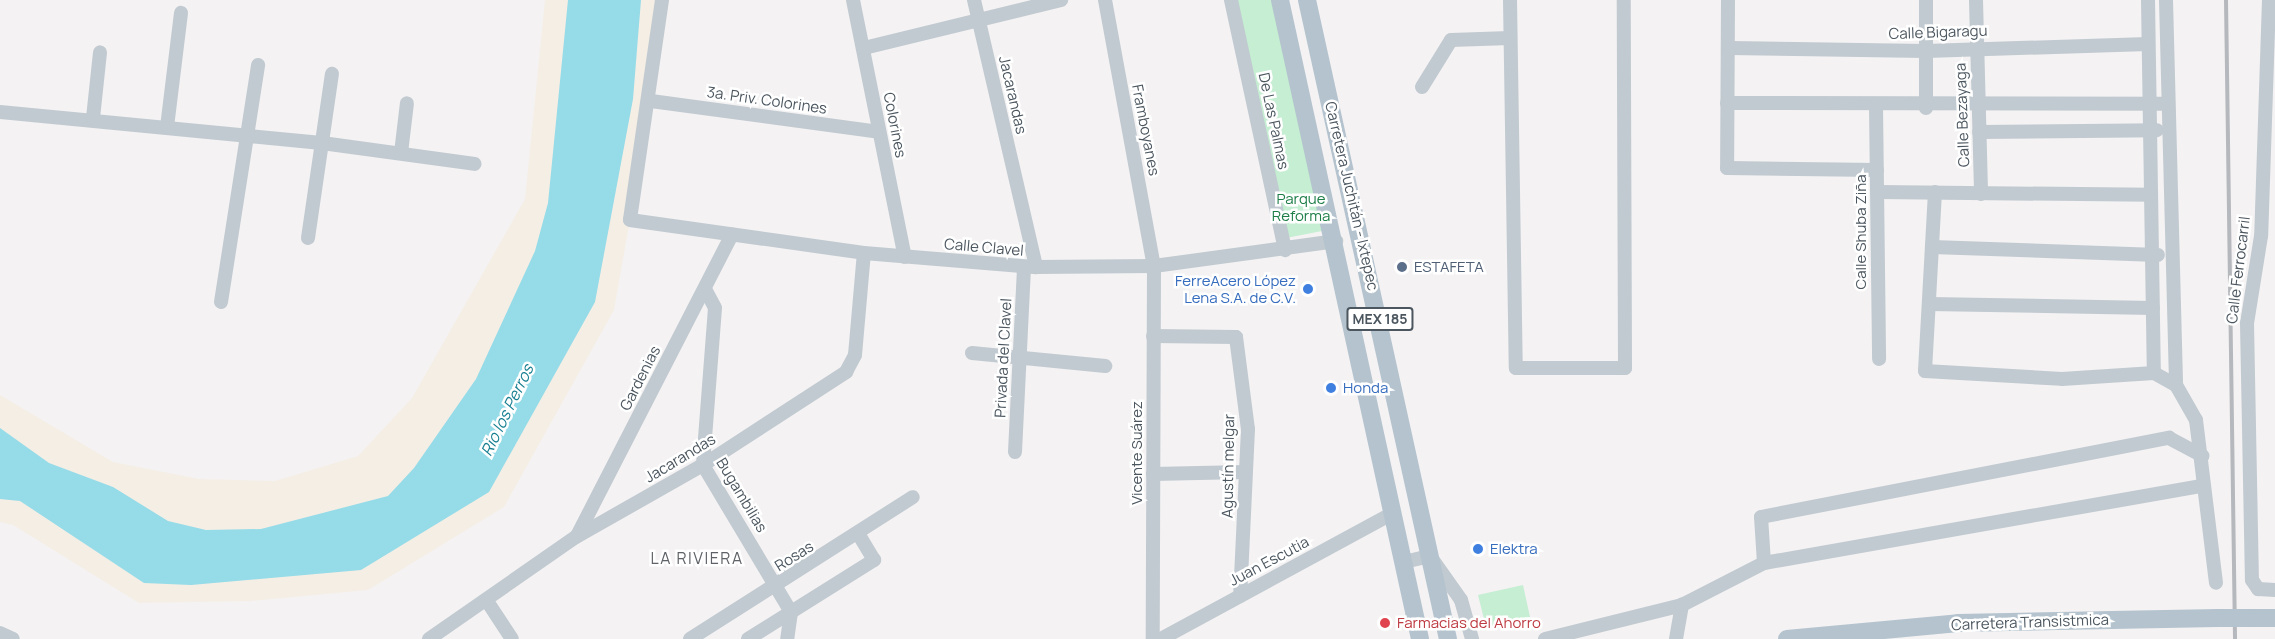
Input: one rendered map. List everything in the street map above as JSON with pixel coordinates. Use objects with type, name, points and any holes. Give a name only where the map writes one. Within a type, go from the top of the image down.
[{"type":"main road","name":"Carretera Juchitán - Ixtepec","points":[[1280,0],[1336,241],[1420,639]]},
{"type":"main road","name":"Carretera Juchitán - Ixtepec","points":[[1307,0],[1448,639]]},
{"type":"main road","name":"Carretera Transistmica","points":[[1789,639],[1958,623],[2275,618]]},
{"type":"street","points":[[651,101],[662,0]]},
{"type":"street","name":"Colorines","points":[[853,0],[905,257]]},
{"type":"street","name":"Jacarandas","points":[[974,0],[1030,267]]},
{"type":"street","points":[[864,48],[1061,0]]},
{"type":"street","name":"Framboyanes","points":[[1105,0],[1154,266]]},
{"type":"street","name":"De Las Palmas","points":[[1231,0],[1285,250]]},
{"type":"street","points":[[1510,0],[1516,368],[1625,368],[1624,0]]},
{"type":"street","points":[[1728,0],[1727,168],[1877,170]]},
{"type":"street","points":[[1926,0],[1926,108]]},
{"type":"street","name":"Calle Bezayaga","points":[[1976,0],[1981,194]]},
{"type":"street","points":[[2148,0],[2154,373]]},
{"type":"street","points":[[2166,0],[2169,255],[2176,385]]},
{"type":"street","name":"Calle Ferrocarril","points":[[2269,0],[2271,62],[2260,236],[2247,323],[2252,580],[2258,589],[2275,590]]},
{"type":"street","points":[[167,127],[181,13]]},
{"type":"street","points":[[1422,87],[1451,40],[1510,38]]},
{"type":"street","name":"Calle Bigaragu","points":[[1729,48],[1926,51],[1977,47],[2148,44]]},
{"type":"street","points":[[93,118],[100,52]]},
{"type":"street","points":[[221,302],[258,65]]},
{"type":"street","points":[[308,238],[332,74]]},
{"type":"street","name":"3a. Priv. Colorines","points":[[651,101],[879,132]]},
{"type":"street","name":"Calle Clavel","points":[[651,101],[630,220],[864,253],[1030,267],[1154,266],[1285,250],[1336,241]]},
{"type":"street","points":[[401,153],[407,103]]},
{"type":"street","points":[[1727,104],[1926,108],[2168,104]]},
{"type":"street","name":"Calle Shuba Ziña","points":[[1876,106],[1879,359]]},
{"type":"street","points":[[0,112],[93,118],[322,142],[475,164]]},
{"type":"street","points":[[1979,132],[2169,129]]},
{"type":"street","points":[[1878,192],[2151,195]]},
{"type":"street","points":[[1935,192],[1925,371],[2062,379],[2154,373],[2176,385],[2192,406],[2203,456],[2200,486],[2216,583]]},
{"type":"street","name":"Gardenias","points":[[576,537],[732,234]]},
{"type":"street","points":[[1932,247],[2169,255]]},
{"type":"street","name":"Jacarandas","points":[[429,639],[487,601],[576,537],[703,465],[851,366],[864,253]]},
{"type":"street","name":"Vicente Suárez","points":[[1153,639],[1154,266]]},
{"type":"street","name":"Privada del Clavel","points":[[1015,452],[1020,358],[1030,267]]},
{"type":"street","name":"Bugambilias","points":[[705,289],[716,308],[703,465],[778,585],[791,612]]},
{"type":"street","points":[[1929,304],[2153,308]]},
{"type":"street","name":"Agustín melgar","points":[[1153,336],[1236,338],[1248,429],[1240,596]]},
{"type":"street","points":[[972,354],[1105,366]]},
{"type":"street","points":[[1764,563],[1761,517],[2169,438],[2203,456]]},
{"type":"street","points":[[1153,474],[1245,472]]},
{"type":"street","points":[[1545,639],[1682,605],[1764,563],[2200,486]]},
{"type":"street","name":"Rosas","points":[[690,639],[859,536],[914,497]]},
{"type":"street","name":"Juan Escutia","points":[[1161,639],[1393,513]]},
{"type":"street","points":[[748,639],[874,560],[859,536]]},
{"type":"street","points":[[1404,562],[1431,556],[1461,600],[1472,639]]},
{"type":"street","points":[[487,601],[512,639]]},
{"type":"street","points":[[1676,639],[1682,605]]},
{"type":"street","points":[[787,639],[791,612]]},
{"type":"green space","name":"Parque Reforma","points":[[1235,0],[1273,0],[1327,230],[1286,238]]},
{"type":"green space","points":[[1523,585],[1530,617],[1486,627],[1478,595]]},
{"type":"sand","points":[[545,0],[662,0],[651,101],[614,310],[504,507],[368,590],[251,601],[139,603],[13,525],[0,522],[0,395],[113,462],[199,479],[275,481],[358,456],[412,398],[525,199]]},
{"type":"water","name":"Rio los Perros","points":[[568,0],[641,0],[633,99],[595,302],[489,492],[361,570],[191,585],[144,583],[20,501],[0,499],[0,428],[49,463],[113,487],[168,521],[206,530],[261,529],[388,496],[414,468],[476,379],[535,251],[548,203]]},
{"type":"railway","points":[[2226,0],[2235,639]]},
{"type":"place","name":"ESTAFETA","points":[[1402,267]]},
{"type":"place","name":"FerreAcero López Lena S.A. de C.V.","points":[[1308,289]]},
{"type":"place","name":"Honda","points":[[1331,388]]},
{"type":"place","name":"Elektra","points":[[1478,549]]},
{"type":"place","name":"Farmacias del Ahorro","points":[[1385,623]]},
{"type":"district","name":"LA RIVIERA","points":[[697,558]]}]
